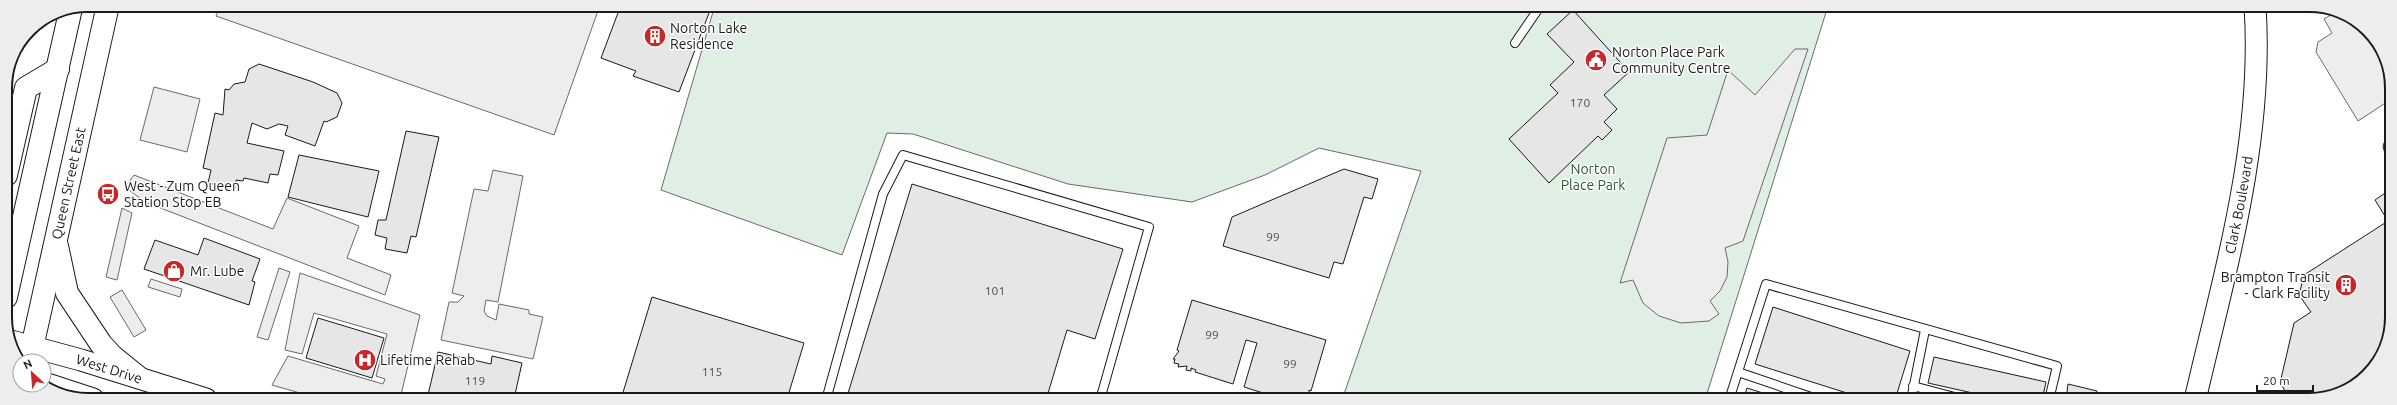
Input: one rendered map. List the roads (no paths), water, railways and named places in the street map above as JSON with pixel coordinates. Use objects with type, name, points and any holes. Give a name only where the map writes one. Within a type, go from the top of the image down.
[{"type":"main road","name":"Queen Street East","points":[[24,350],[56,239],[106,12]]},
{"type":"main road","points":[[12,271],[71,14]]},
{"type":"main road","points":[[12,149],[26,88],[58,69]]},
{"type":"main road","points":[[56,239],[67,293],[101,344],[112,356],[138,377]]},
{"type":"street","name":"Clark Boulevard","points":[[2198,393],[2245,180],[2254,96],[2255,12]]},
{"type":"street","name":"West Drive","points":[[24,350],[138,377],[187,393]]},
{"type":"lane","points":[[1515,43],[1537,12]]},
{"type":"lane","points":[[828,393],[883,194],[903,155],[1150,228],[1102,393]]},
{"type":"lane","points":[[1731,393],[1766,284],[2057,366],[2051,393]]},
{"type":"lane","points":[[1912,393],[1925,330]]},
{"type":"lane","points":[[1738,372],[1800,393]]},
{"type":"lane","points":[[1913,386],[1940,393]]},
{"type":"place","name":"Norton Lake Residence","points":[[655,36]]},
{"type":"place","name":"Norton Place Park Community Centre","points":[[1596,60]]},
{"type":"place","name":"West - Zum Queen Station Stop EB","points":[[108,194]]},
{"type":"place","name":"Mr. Lube","points":[[174,271]]},
{"type":"place","name":"Brampton Transit - Clark Facility","points":[[2346,285]]},
{"type":"place","name":"Lifetime Rehab","points":[[365,360]]},
{"type":"park label","name":"Norton Place Park","points":[[1593,178]]}]
